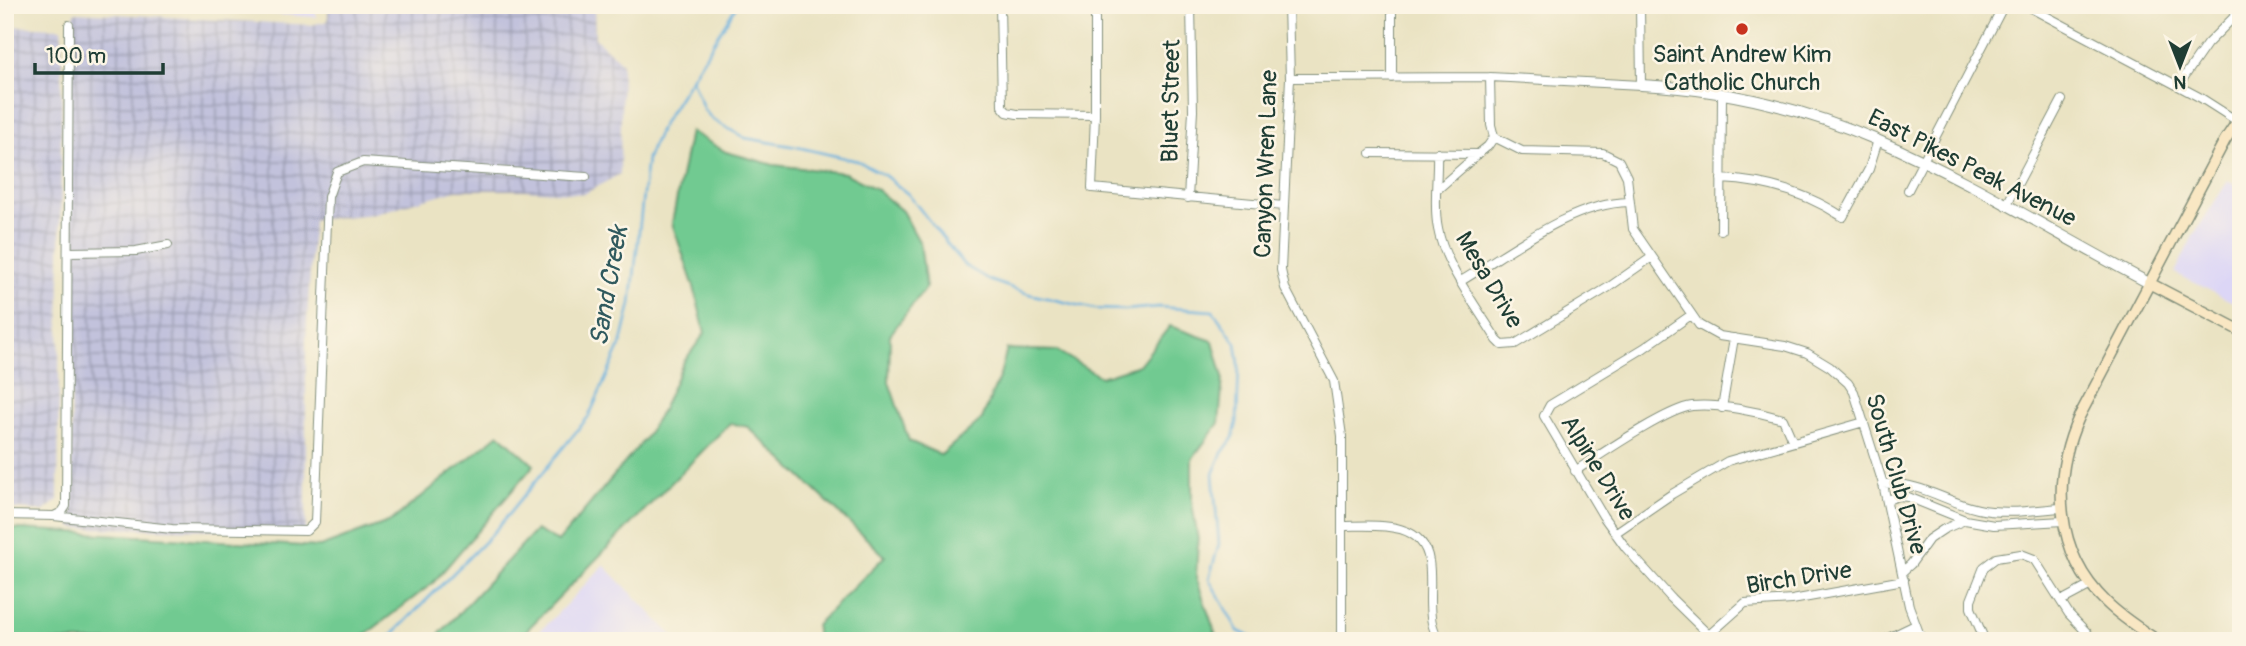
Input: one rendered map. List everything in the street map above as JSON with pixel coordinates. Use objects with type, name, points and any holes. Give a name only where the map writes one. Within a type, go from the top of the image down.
[{"type":"main road","points":[[2158,641],[2123,618],[2091,585],[2071,548],[2061,508],[2063,462],[2070,437],[2149,283],[2239,119]]},
{"type":"main road","name":"East Pikes Peak Avenue","points":[[2149,283],[2241,331]]},
{"type":"street","points":[[1000,5],[1002,106],[1007,112],[1095,115]]},
{"type":"street","points":[[1095,5],[1092,188],[1284,206]]},
{"type":"street","name":"Bluet Street","points":[[1188,198],[1193,111],[1191,5]]},
{"type":"street","name":"Canyon Wren Lane","points":[[1289,5],[1290,78],[1281,262],[1285,288],[1334,381],[1342,436],[1342,641]]},
{"type":"street","points":[[1392,5],[1392,78]]},
{"type":"street","points":[[1640,5],[1641,85]]},
{"type":"street","points":[[1908,190],[2004,5]]},
{"type":"street","points":[[2025,5],[2239,119]]},
{"type":"street","points":[[2178,86],[2207,44],[2241,10]]},
{"type":"street","points":[[54,516],[66,506],[69,25]]},
{"type":"street","points":[[1438,189],[1488,146],[1494,137],[1490,77]]},
{"type":"street","name":"East Pikes Peak Avenue","points":[[1290,78],[1490,77],[1641,85],[1722,94],[1805,114],[1878,140],[2149,283]]},
{"type":"street","points":[[1721,230],[1722,94]]},
{"type":"street","points":[[2006,206],[2062,100]]},
{"type":"street","name":"South Club Drive","points":[[1494,137],[1522,151],[1603,153],[1623,158],[1628,177],[1633,229],[1704,330],[1785,346],[1816,357],[1848,383],[1854,392],[1883,484],[1915,625],[1922,641]]},
{"type":"street","points":[[1721,178],[1809,197],[1843,217],[1869,169],[1878,140]]},
{"type":"street","points":[[1371,153],[1478,154]]},
{"type":"street","name":"Mesa Drive","points":[[1437,153],[1436,215],[1440,240],[1461,281],[1502,345],[1508,346],[1591,299],[1651,257]]},
{"type":"street","points":[[5,515],[54,516],[172,529],[306,531],[315,522],[328,197],[337,172],[363,162],[586,177]]},
{"type":"street","points":[[1461,281],[1557,223],[1606,204],[1629,202]]},
{"type":"street","points":[[68,252],[136,251],[168,245]]},
{"type":"street","name":"Alpine Drive","points":[[1691,315],[1644,348],[1546,409],[1546,422],[1615,533],[1662,589],[1712,638]]},
{"type":"street","points":[[1722,408],[1734,338]]},
{"type":"street","points":[[1575,471],[1683,408],[1693,406],[1722,408],[1783,419],[1793,442]]},
{"type":"street","points":[[1615,533],[1672,494],[1728,461],[1864,422]]},
{"type":"street","points":[[1883,484],[1909,484],[1966,506],[1989,511],[2061,508]]},
{"type":"street","points":[[1887,500],[1899,496],[1908,497],[1965,520],[2006,525],[2063,521]]},
{"type":"street","points":[[1904,575],[1929,539],[1965,520]]},
{"type":"street","points":[[1342,526],[1390,526],[1404,529],[1417,538],[1427,554],[1430,620],[1440,641]]},
{"type":"street","points":[[1985,641],[1971,608],[1971,600],[1984,566],[1996,558],[2021,554],[2028,556],[2039,566],[2069,614],[2095,641]]},
{"type":"street","name":"Birch Drive","points":[[1712,638],[1745,603],[1792,600],[1904,575]]},
{"type":"street","points":[[2061,601],[2091,585]]},
{"type":"street","points":[[1882,641],[1915,625]]},
{"type":"shaded area","points":[[180,5],[315,5],[316,17],[180,8]]},
{"type":"shaded area","points":[[328,5],[594,5],[595,38],[622,63],[620,174],[584,194],[524,190],[456,190],[374,214],[313,220],[306,341],[306,531],[72,528],[69,25],[76,12],[311,25],[328,21]]},
{"type":"shaded area","points":[[5,26],[62,28],[58,500],[44,511],[5,508]]},
{"type":"shaded area","points":[[2228,181],[2241,188],[2241,306],[2175,273],[2193,236]]},
{"type":"shaded area","points":[[604,565],[678,641],[530,641],[555,616]]},
{"type":"green space","points":[[690,131],[726,152],[774,165],[845,173],[876,189],[902,211],[920,243],[926,287],[890,335],[889,382],[909,441],[941,455],[982,419],[1000,375],[1007,349],[1057,351],[1101,377],[1139,365],[1170,326],[1213,341],[1223,377],[1219,423],[1192,459],[1192,503],[1198,540],[1196,577],[1218,641],[816,641],[816,625],[885,556],[748,427],[730,423],[516,641],[433,641],[536,530],[558,542],[644,440],[662,410],[683,363],[705,333],[694,287],[672,223]]},
{"type":"green space","points":[[499,434],[534,465],[433,583],[357,641],[5,641],[5,528],[320,547],[391,521]]},
{"type":"waterway","name":"Sand Creek","points":[[386,641],[494,532],[589,416],[622,342],[631,304],[647,158],[662,125],[737,5]]},
{"type":"waterway","points":[[691,78],[704,110],[713,120],[745,138],[858,161],[884,175],[908,194],[964,265],[989,280],[1029,294],[1095,309],[1158,307],[1213,311],[1236,343],[1239,364],[1237,422],[1233,438],[1222,453],[1213,474],[1219,544],[1209,579],[1238,631],[1255,639],[1270,641]]},
{"type":"waterway","points":[[1374,641],[1386,636],[1403,641]]},
{"type":"place","name":"Saint Andrew Kim Catholic Church","points":[[1742,29]]}]
